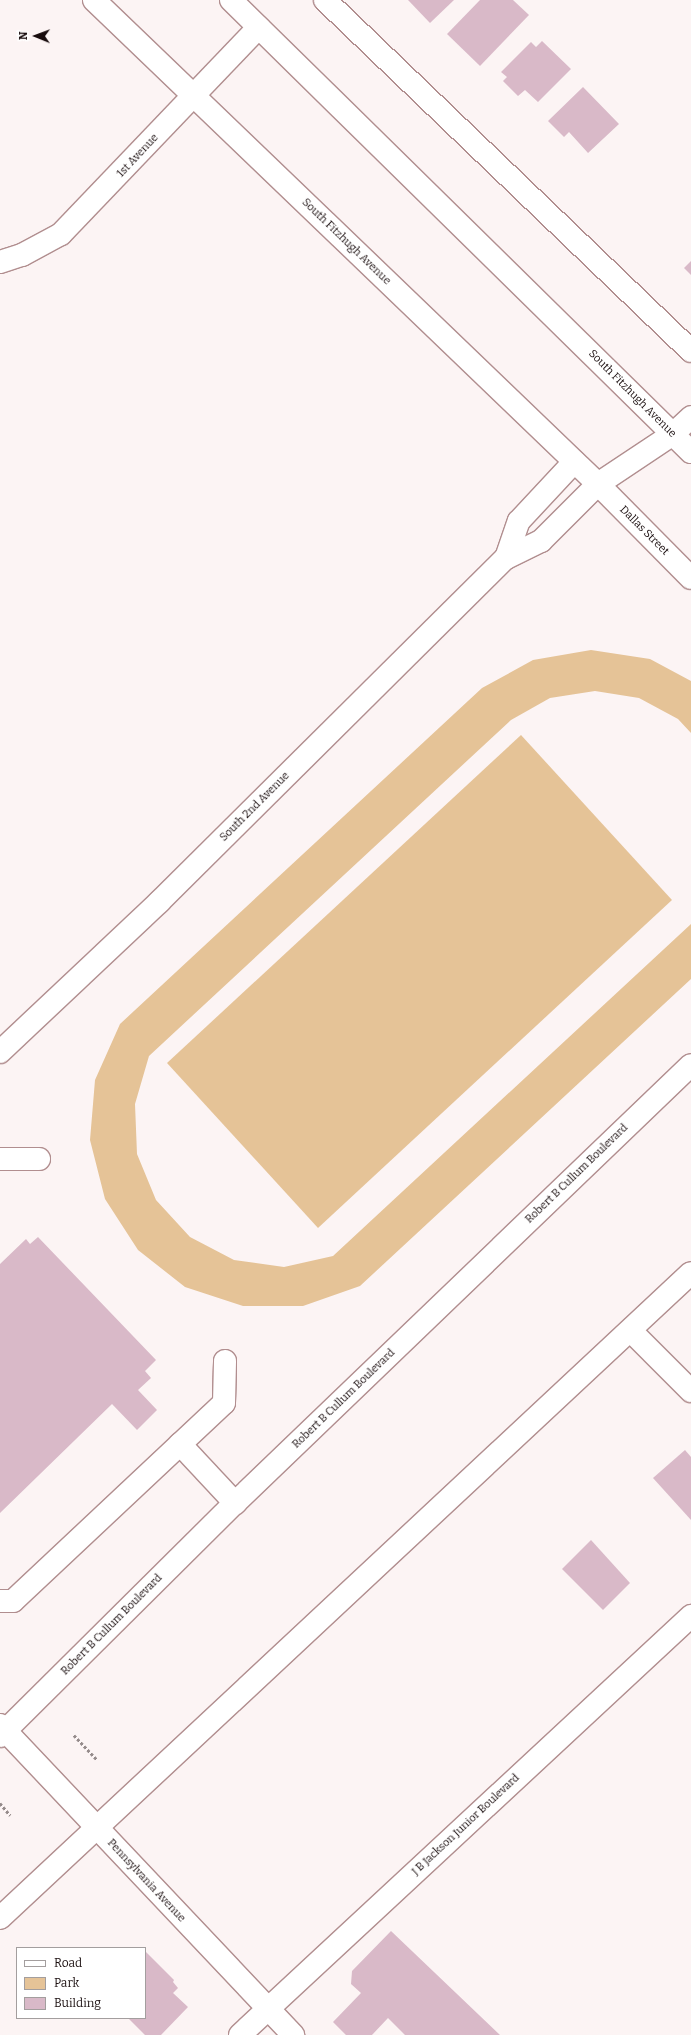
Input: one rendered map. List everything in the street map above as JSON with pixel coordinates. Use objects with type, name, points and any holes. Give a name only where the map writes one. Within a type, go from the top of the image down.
[{"type":"main road","name":"South Fitzhugh Avenue","points":[[94,0],[598,484]]},
{"type":"main road","name":"South Fitzhugh Avenue","points":[[231,0],[691,452]]},
{"type":"main road","points":[[325,0],[691,351]]},
{"type":"main road","name":"1st Avenue","points":[[0,262],[22,255],[61,234],[259,27]]},
{"type":"main road","name":"South 2nd Avenue","points":[[0,1052],[160,902],[506,558],[541,541],[598,484],[673,434],[691,417]]},
{"type":"main road","name":"South 2nd Avenue","points":[[506,558],[519,521],[574,462]]},
{"type":"main road","name":"Dallas Street","points":[[598,484],[691,578]]},
{"type":"main road","name":"Robert B Cullum Boulevard","points":[[2,1731],[235,1503],[691,1065]]},
{"type":"main road","points":[[0,1159],[39,1159]]},
{"type":"main road","points":[[0,1918],[96,1827],[631,1331],[691,1273]]},
{"type":"main road","points":[[631,1331],[691,1391]]},
{"type":"main road","points":[[0,1601],[13,1601],[224,1403],[225,1361]]},
{"type":"main road","points":[[180,1444],[235,1503]]},
{"type":"main road","name":"J B Jackson Junior Boulevard","points":[[240,2035],[691,1616]]},
{"type":"main road","name":"Pennsylvania Avenue","points":[[2,1731],[96,1827],[267,2010],[293,2035]]},
{"type":"path","points":[[74,1735],[97,1760]]},
{"type":"path","points":[[0,1803],[10,1814]]},
{"type":"green space","points":[[591,650],[650,659],[691,681],[691,733],[678,719],[639,698],[595,691],[550,698],[511,720],[149,1056],[135,1104],[137,1154],[156,1200],[190,1237],[234,1260],[284,1267],[333,1256],[691,924],[691,979],[360,1286],[303,1306],[243,1306],[185,1287],[138,1250],[105,1199],[90,1140],[95,1080],[120,1024],[482,688],[533,660]]},
{"type":"green space","points":[[521,735],[672,900],[318,1228],[167,1063]]},
{"type":"building","points":[[408,0],[454,0],[430,23]]},
{"type":"building","points":[[480,0],[513,0],[529,15],[480,66],[447,34]]},
{"type":"building","points":[[542,41],[571,69],[538,102],[525,90],[518,96],[503,81],[507,77],[501,72],[531,42],[536,47]]},
{"type":"building","points":[[583,87],[619,124],[588,153],[569,132],[564,137],[548,121]]},
{"type":"building","points":[[691,261],[691,275],[684,268]]},
{"type":"building","points":[[38,1237],[156,1360],[145,1371],[151,1378],[138,1390],[157,1410],[137,1430],[112,1404],[0,1513],[0,1264],[26,1239],[30,1244]]},
{"type":"building","points":[[685,1450],[691,1457],[691,1520],[653,1478]]},
{"type":"building","points":[[591,1540],[630,1583],[603,1610],[562,1569]]},
{"type":"building","points":[[391,1931],[500,2035],[405,2035],[388,2018],[372,2035],[346,2035],[333,2022],[361,1993],[351,1984],[352,1971]]},
{"type":"building","points":[[146,1952],[174,1980],[173,1982],[178,1988],[173,1993],[188,2007],[161,2035],[145,2035],[129,2019],[146,2019]]}]
